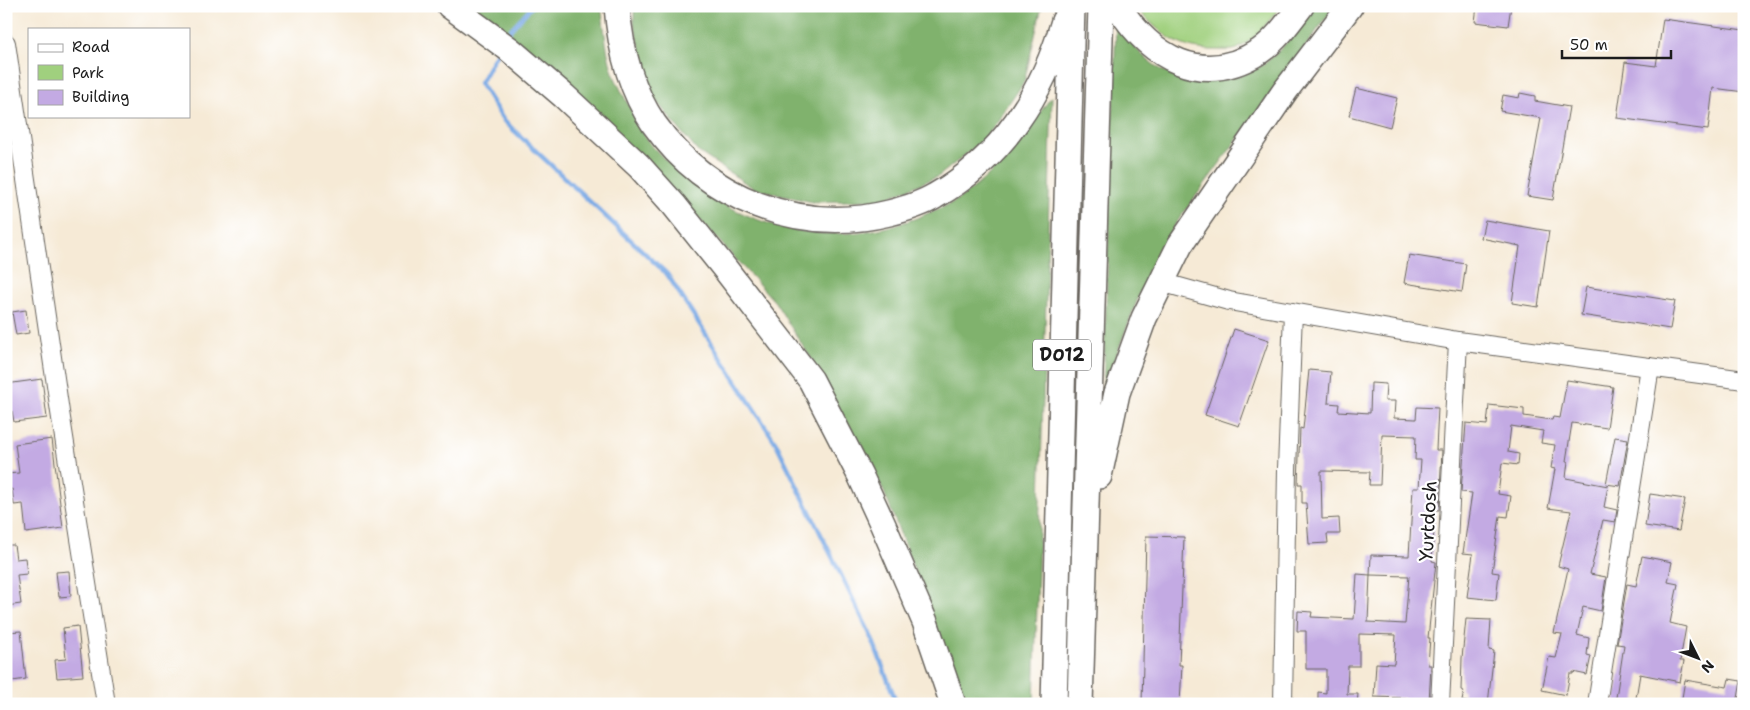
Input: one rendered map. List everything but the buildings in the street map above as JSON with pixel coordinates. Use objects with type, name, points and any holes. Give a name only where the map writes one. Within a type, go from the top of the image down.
[{"type":"highway","points":[[450,6],[509,49],[564,96],[639,166],[674,205],[726,270],[810,380],[860,475],[883,525],[924,622],[953,704]]},
{"type":"highway","points":[[617,6],[625,62],[637,93],[653,123],[677,152],[704,175],[733,194],[764,208],[797,216],[834,220],[869,218],[904,209],[935,196],[963,177],[989,155],[1011,130],[1031,102],[1057,45],[1067,6]]},
{"type":"highway","name":"D012","points":[[1054,704],[1072,6]]},
{"type":"highway","name":"D012","points":[[1080,704],[1101,6]]},
{"type":"highway","points":[[1118,6],[1134,29],[1146,42],[1160,52],[1190,66],[1206,68],[1225,66],[1243,60],[1260,51],[1274,39],[1301,6]]},
{"type":"highway","points":[[1084,582],[1106,440],[1117,393],[1144,318],[1180,245],[1228,172],[1285,91],[1350,6]]},
{"type":"street","points":[[6,43],[60,412],[106,704]]},
{"type":"street","points":[[1161,282],[1229,301],[1458,341],[1744,380]]},
{"type":"street","points":[[1283,704],[1287,469],[1293,312]]},
{"type":"street","name":"Yurtdosh","points":[[1440,704],[1458,341]]},
{"type":"street","points":[[1597,704],[1650,367]]},
{"type":"green space","points":[[467,6],[601,6],[608,53],[618,85],[646,138],[653,147],[678,171],[716,199],[745,214],[775,225],[805,232],[836,234],[868,231],[899,224],[952,203],[970,191],[996,167],[1020,139],[1052,96],[1034,704],[966,704],[883,489],[817,368],[775,302],[646,161]]},
{"type":"green space","points":[[634,6],[1042,6],[1024,82],[986,138],[939,176],[882,200],[812,202],[753,188],[697,151],[653,97],[634,24]]},
{"type":"green space","points":[[1137,6],[1281,6],[1250,41],[1237,49],[1204,50],[1182,45],[1173,40],[1147,19],[1138,10]]},
{"type":"green space","points":[[1314,6],[1335,6],[1174,226],[1141,290],[1103,390],[1116,25],[1143,56],[1162,70],[1173,75],[1197,80],[1223,79],[1247,73],[1258,68],[1274,56],[1289,40]]},
{"type":"waterway","points":[[506,38],[511,29],[532,6]]},
{"type":"waterway","points":[[498,51],[480,83],[504,121],[667,274],[776,443],[871,636],[897,704]]}]
